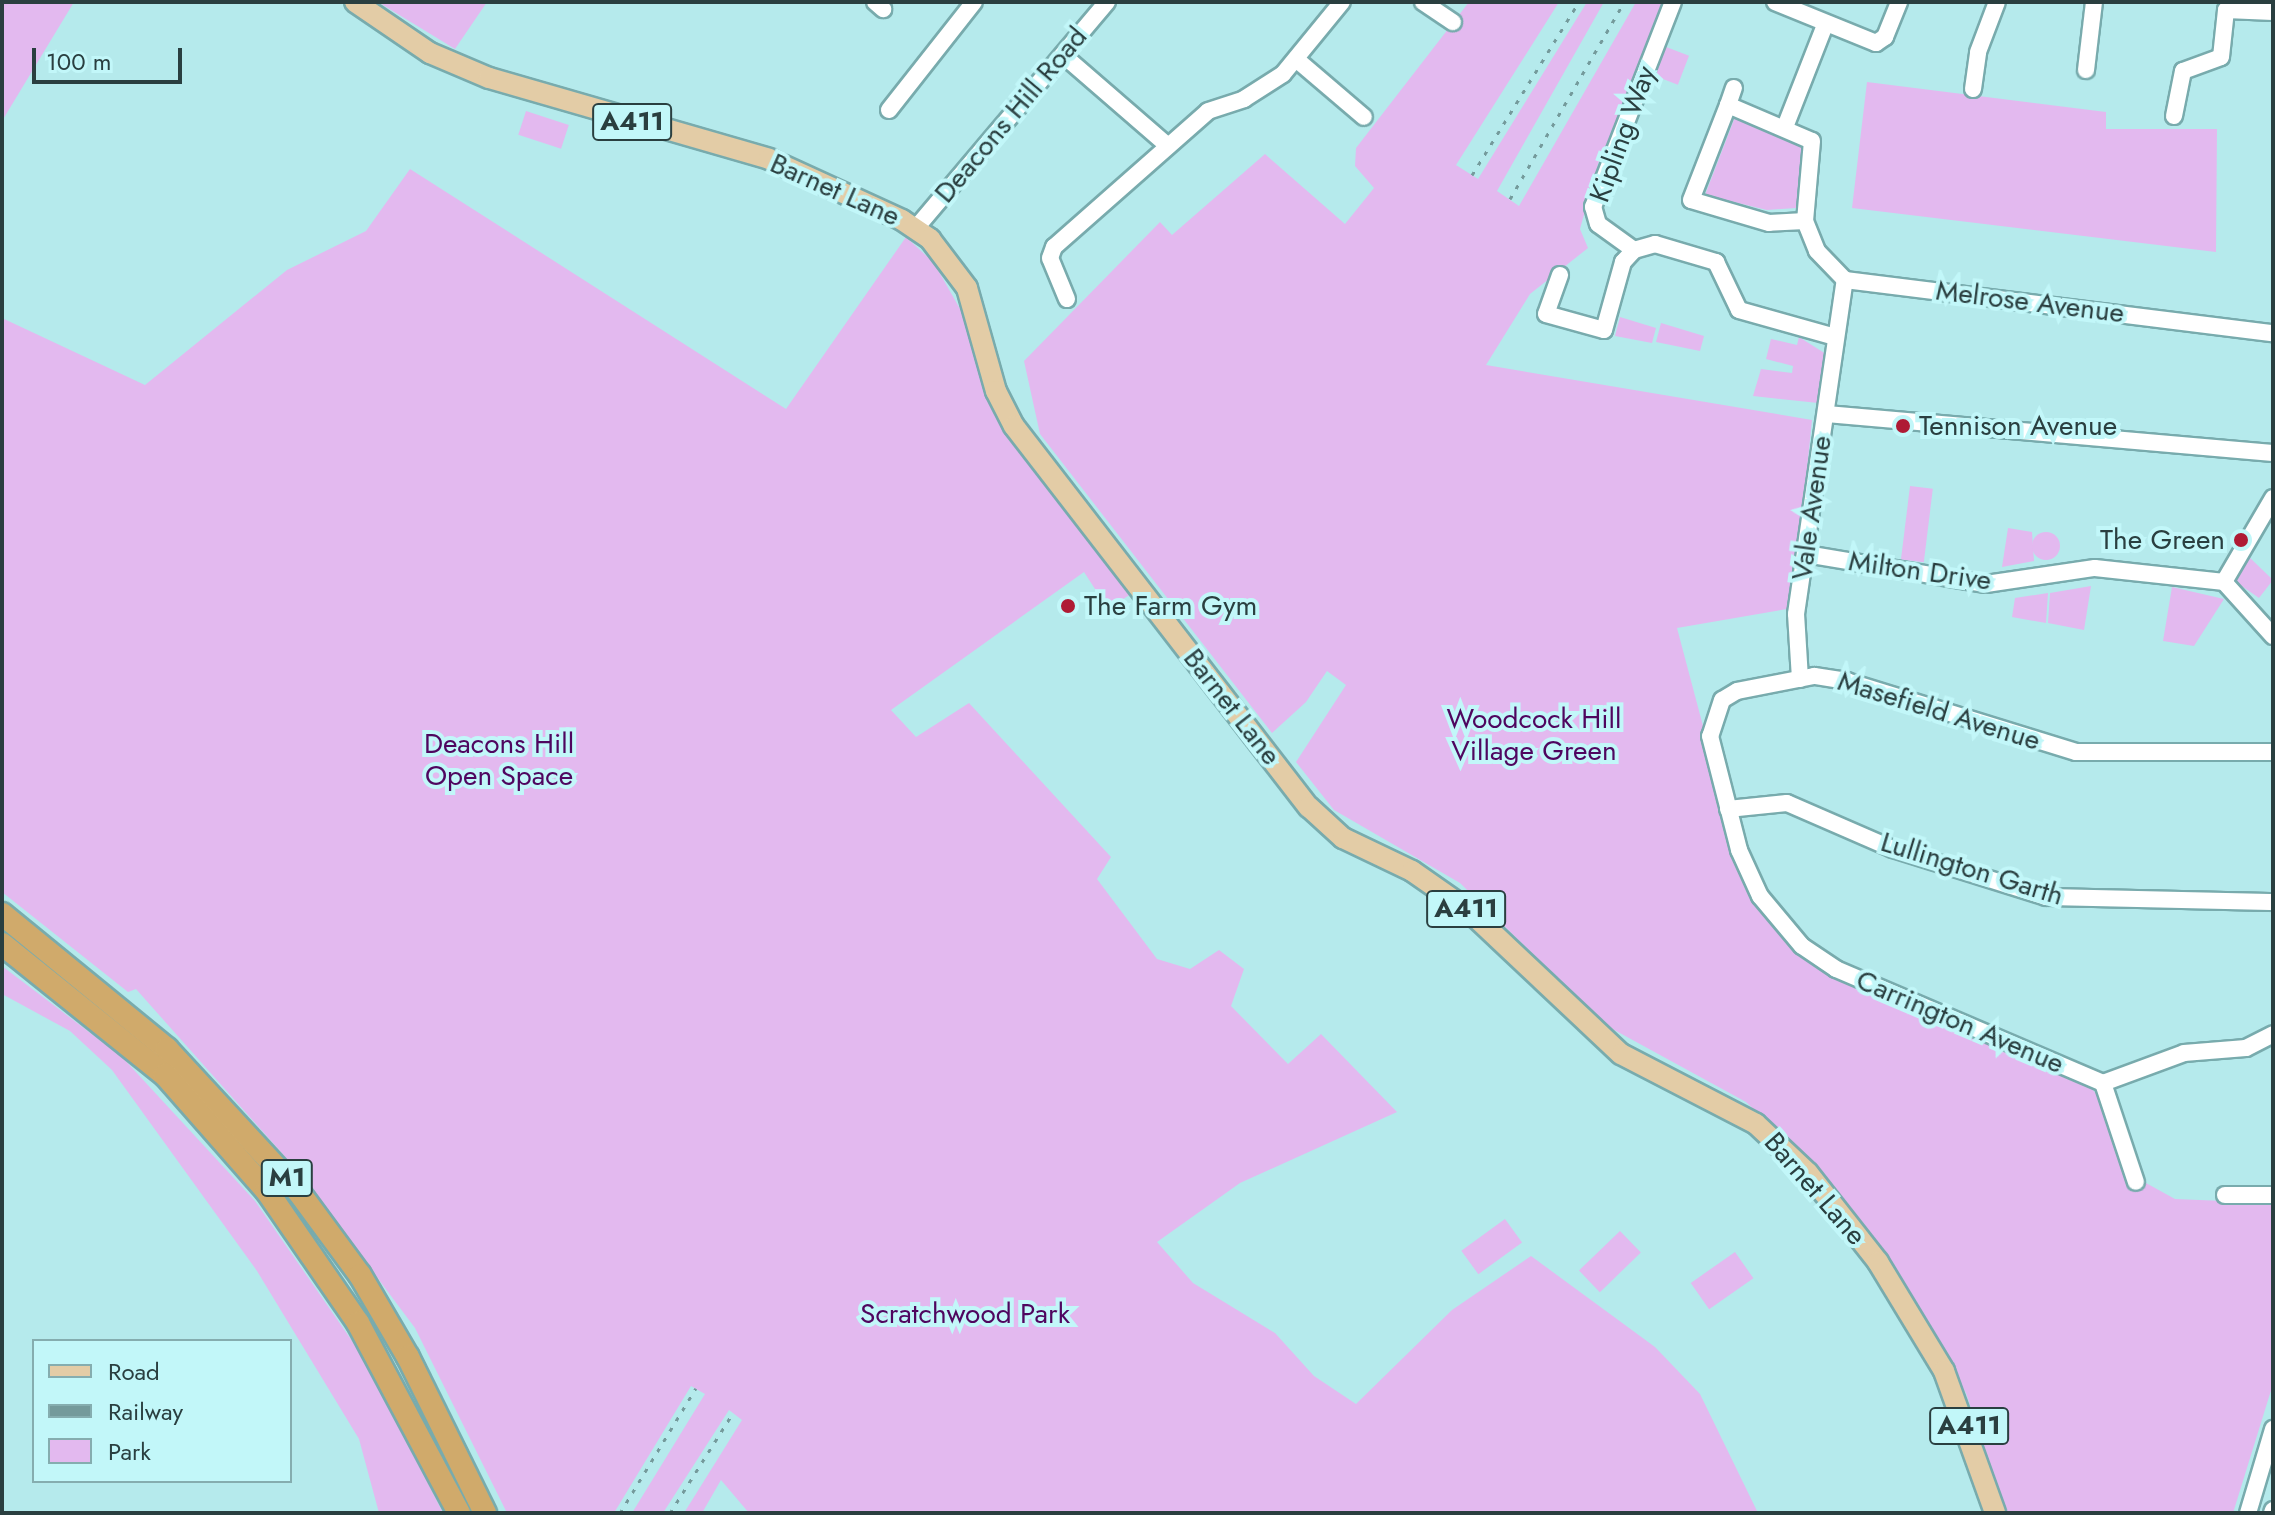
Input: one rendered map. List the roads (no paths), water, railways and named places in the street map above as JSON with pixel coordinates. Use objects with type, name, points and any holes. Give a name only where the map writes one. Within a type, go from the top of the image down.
[{"type":"highway","name":"M1","points":[[2,914],[167,1049],[298,1191],[360,1275],[400,1343],[485,1513]]},
{"type":"highway","name":"M1","points":[[2,944],[165,1075],[267,1191],[358,1323],[459,1513]]},
{"type":"main road","name":"Barnet Lane","points":[[355,2],[430,53],[489,78],[769,159],[916,228],[943,252],[967,288],[996,391],[1014,426],[1309,807],[1343,838],[1412,871],[1468,910],[1621,1054],[1756,1124],[1808,1173],[1878,1262],[1944,1371],[1995,1513]]},
{"type":"street","points":[[889,110],[974,2]]},
{"type":"street","points":[[1082,2],[1102,8]]},
{"type":"street","points":[[1067,299],[1050,258],[1054,247],[1208,111],[1269,86],[1296,59],[1342,2]]},
{"type":"street","points":[[1423,2],[1453,22]]},
{"type":"street","name":"Kipling Way","points":[[1634,250],[1598,224],[1593,207],[1673,2]]},
{"type":"street","points":[[1775,2],[1825,25],[1876,43],[1885,37],[1899,2]]},
{"type":"street","points":[[1973,89],[1993,30],[1997,2]]},
{"type":"street","points":[[2086,70],[2094,2]]},
{"type":"street","name":"Deacons Hill Road","points":[[916,228],[1102,8]]},
{"type":"street","points":[[2174,116],[2183,71],[2221,57],[2226,10],[2273,12]]},
{"type":"street","points":[[1785,127],[1825,25]]},
{"type":"street","points":[[1063,55],[1168,146]]},
{"type":"street","points":[[1296,59],[1364,117]]},
{"type":"street","points":[[1734,88],[1688,206],[1769,223],[1805,221]]},
{"type":"street","points":[[1560,275],[1546,314],[1604,330],[1623,262],[1634,250],[1655,244],[1716,262],[1739,310],[1835,337],[1845,280],[1817,251],[1805,221],[1812,141],[1728,105]]},
{"type":"street","name":"Melrose Avenue","points":[[1845,280],[2273,333]]},
{"type":"street","name":"Vale Avenue","points":[[1800,679],[1795,633],[1835,337]]},
{"type":"street","points":[[1826,414],[2273,453]]},
{"type":"street","points":[[2273,498],[2224,582],[2273,636]]},
{"type":"street","name":"Milton Drive","points":[[1806,554],[1986,584],[2095,568],[2224,582]]},
{"type":"street","name":"Masefield Avenue","points":[[1728,809],[1710,736],[1712,718],[1737,691],[1800,679],[1847,681],[2076,752],[2273,752]]},
{"type":"street","name":"Lullington Garth","points":[[1728,809],[1787,803],[1893,849],[2046,897],[2273,902]]},
{"type":"street","name":"Carrington Avenue","points":[[1728,809],[1760,896],[1813,954],[2103,1083]]},
{"type":"street","points":[[2136,1182],[2103,1083],[2165,1058],[2246,1048],[2273,1034]]},
{"type":"street","points":[[2225,1195],[2273,1195]]},
{"type":"street","points":[[2248,1513],[2273,1429]]},
{"type":"railway","points":[[1472,175],[1579,2]]},
{"type":"railway","points":[[1510,199],[1624,2]]},
{"type":"railway","points":[[620,1513],[696,1388]]},
{"type":"railway","points":[[670,1513],[733,1413]]},
{"type":"place","name":"Tennison Avenue","points":[[1903,426]]},
{"type":"place","name":"The Green","points":[[2241,540]]},
{"type":"place","name":"The Farm Gym","points":[[1068,606]]},
{"type":"park label","name":"Woodcock Hill Village Green","points":[[1534,735]]},
{"type":"park label","name":"Deacons Hill Open Space","points":[[499,760]]},
{"type":"park label","name":"Scratchwood Park","points":[[965,1314]]}]
